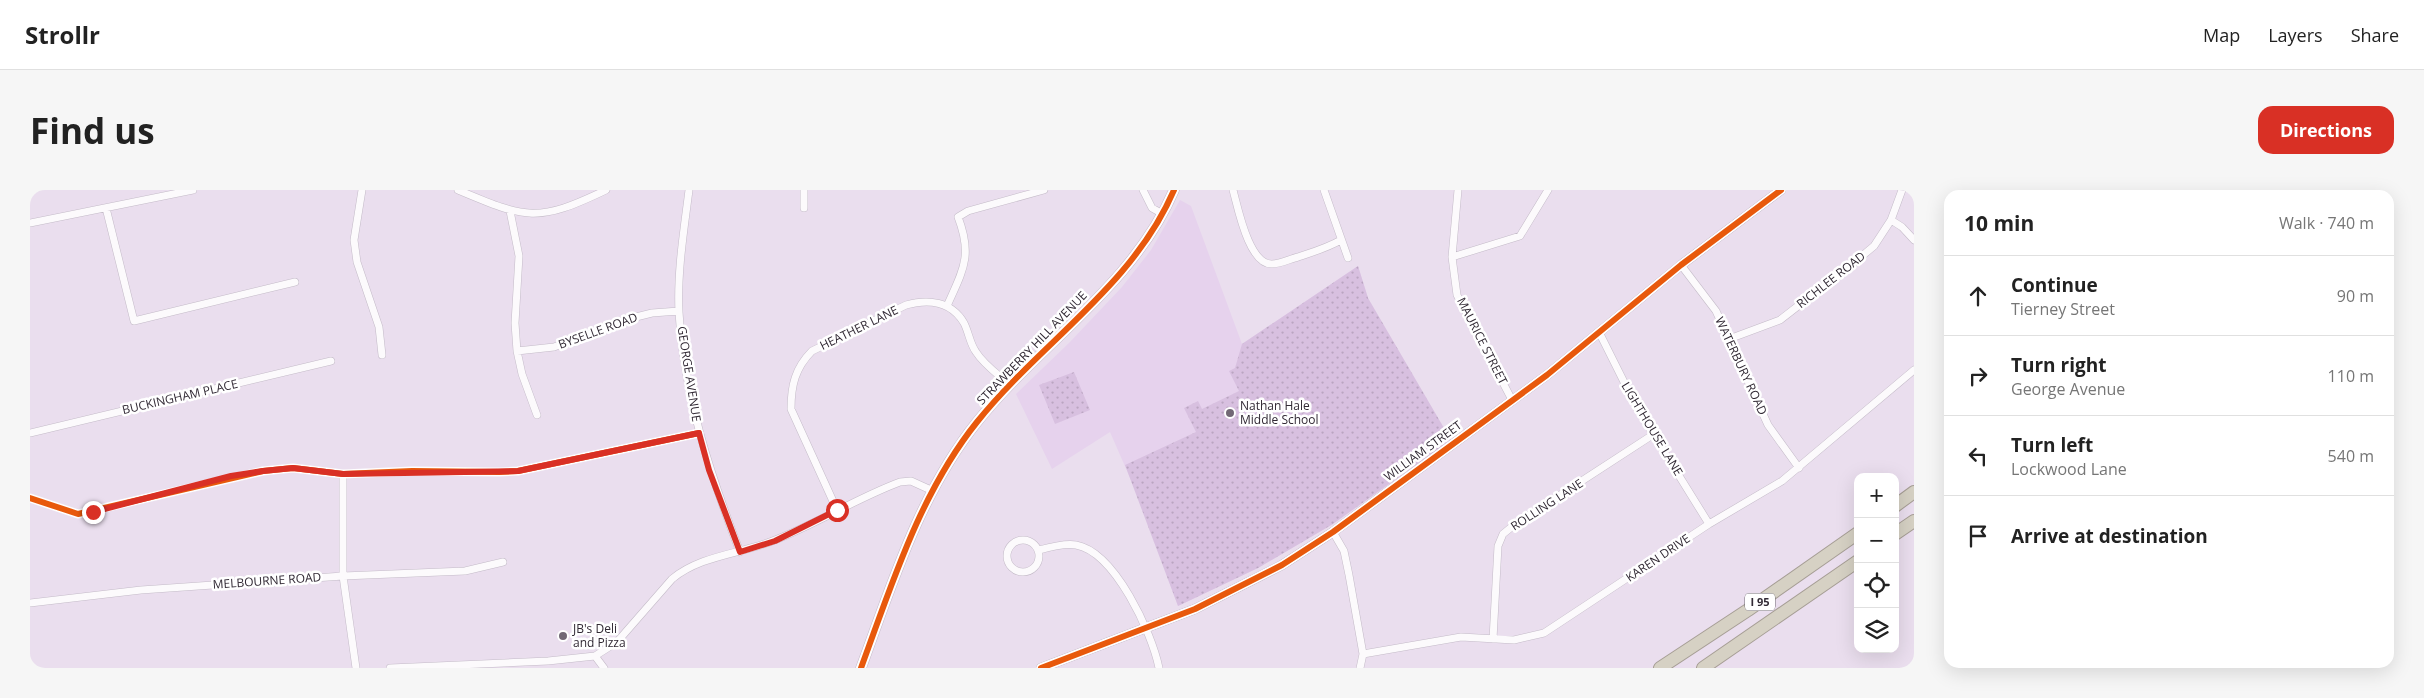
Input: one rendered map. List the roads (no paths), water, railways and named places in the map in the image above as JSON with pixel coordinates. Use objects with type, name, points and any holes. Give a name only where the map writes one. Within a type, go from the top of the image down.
[{"type":"highway","points":[[1899,503],[1914,492]]},
{"type":"highway","points":[[1899,531],[1914,521]]},
{"type":"highway","name":"I 95","points":[[1660,668],[1741,615],[1854,536]]},
{"type":"highway","name":"I 95","points":[[1703,668],[1855,563]]},
{"type":"main road","name":"STRAWBERRY HILL AVENUE","points":[[861,668],[915,530],[933,491],[976,422],[1119,274],[1139,250],[1174,190]]},
{"type":"street","points":[[30,224],[193,190]]},
{"type":"street","points":[[362,190],[354,240],[357,262],[379,327],[382,355]]},
{"type":"street","points":[[458,190],[510,212],[530,215],[568,208],[606,190]]},
{"type":"street","name":"GEORGE AVENUE","points":[[688,190],[680,277],[679,311],[688,381],[709,470],[740,552]]},
{"type":"street","points":[[804,190],[804,208]]},
{"type":"street","points":[[1010,385],[978,355],[964,323],[947,306],[960,276],[966,254],[965,236],[958,217],[968,212],[1044,190]]},
{"type":"street","points":[[1144,190],[1152,208],[1161,213]]},
{"type":"street","points":[[1233,190],[1253,253],[1262,262],[1271,264],[1283,261],[1330,247],[1341,240]]},
{"type":"street","points":[[1325,190],[1348,258]]},
{"type":"street","name":"MAURICE STREET","points":[[1458,190],[1452,257],[1457,295],[1512,400]]},
{"type":"street","points":[[1452,257],[1520,236],[1548,190]]},
{"type":"street","name":"WILLIAM STREET","points":[[1041,668],[1145,629],[1239,588],[1282,565],[1333,532],[1547,375],[1681,264],[1782,190]]},
{"type":"street","name":"RICHLEE ROAD","points":[[1729,339],[1780,320],[1874,246],[1892,220],[1902,190]]},
{"type":"street","points":[[106,208],[134,321],[295,282]]},
{"type":"street","points":[[510,212],[519,256],[515,323],[517,351],[522,374],[537,415]]},
{"type":"street","points":[[1892,220],[1902,226],[1914,240]]},
{"type":"street","name":"WATERBURY ROAD","points":[[1681,264],[1716,311],[1768,425],[1799,468]]},
{"type":"street","name":"HEATHER LANE","points":[[837,510],[790,409],[790,393],[802,361],[812,351],[906,305],[919,301],[947,306]]},
{"type":"street","name":"BYSELLE ROAD","points":[[517,351],[554,347],[581,339],[628,319],[652,313],[679,311]]},
{"type":"street","name":"LIGHTHOUSE LANE","points":[[1599,332],[1637,408],[1709,524]]},
{"type":"street","name":"BUCKINGHAM PLACE","points":[[30,433],[331,361]]},
{"type":"street","name":"KAREN DRIVE","points":[[1363,654],[1461,638],[1521,639],[1544,633],[1709,524],[1782,481],[1892,386],[1914,370]]},
{"type":"street","points":[[30,498],[78,514],[263,471],[293,468],[343,474],[518,471],[699,433]]},
{"type":"street","name":"ROLLING LANE","points":[[1493,639],[1498,546],[1503,534],[1654,434]]},
{"type":"street","points":[[343,474],[343,576],[356,668]]},
{"type":"street","points":[[390,668],[481,665],[595,656],[617,642],[672,579],[682,571],[702,562],[775,541],[837,510],[900,482],[915,482],[933,491]]},
{"type":"street","points":[[1333,532],[1344,551],[1363,654],[1360,668]]},
{"type":"street","points":[[1027,540],[1032,542],[1038,550],[1039,561],[1028,571],[1013,568],[1008,559],[1009,549],[1016,541],[1027,540]]},
{"type":"street","points":[[1038,550],[1052,546],[1076,545],[1094,552],[1104,559],[1132,600],[1159,668]]},
{"type":"street","name":"MELBOURNE ROAD","points":[[30,602],[142,590],[343,576],[465,571],[503,562]]},
{"type":"street","points":[[595,656],[604,668]]},
{"type":"place","name":"Nathan Hale Middle School","points":[[1230,413]]},
{"type":"place","name":"JB's Deli and Pizza","points":[[563,636]]}]
